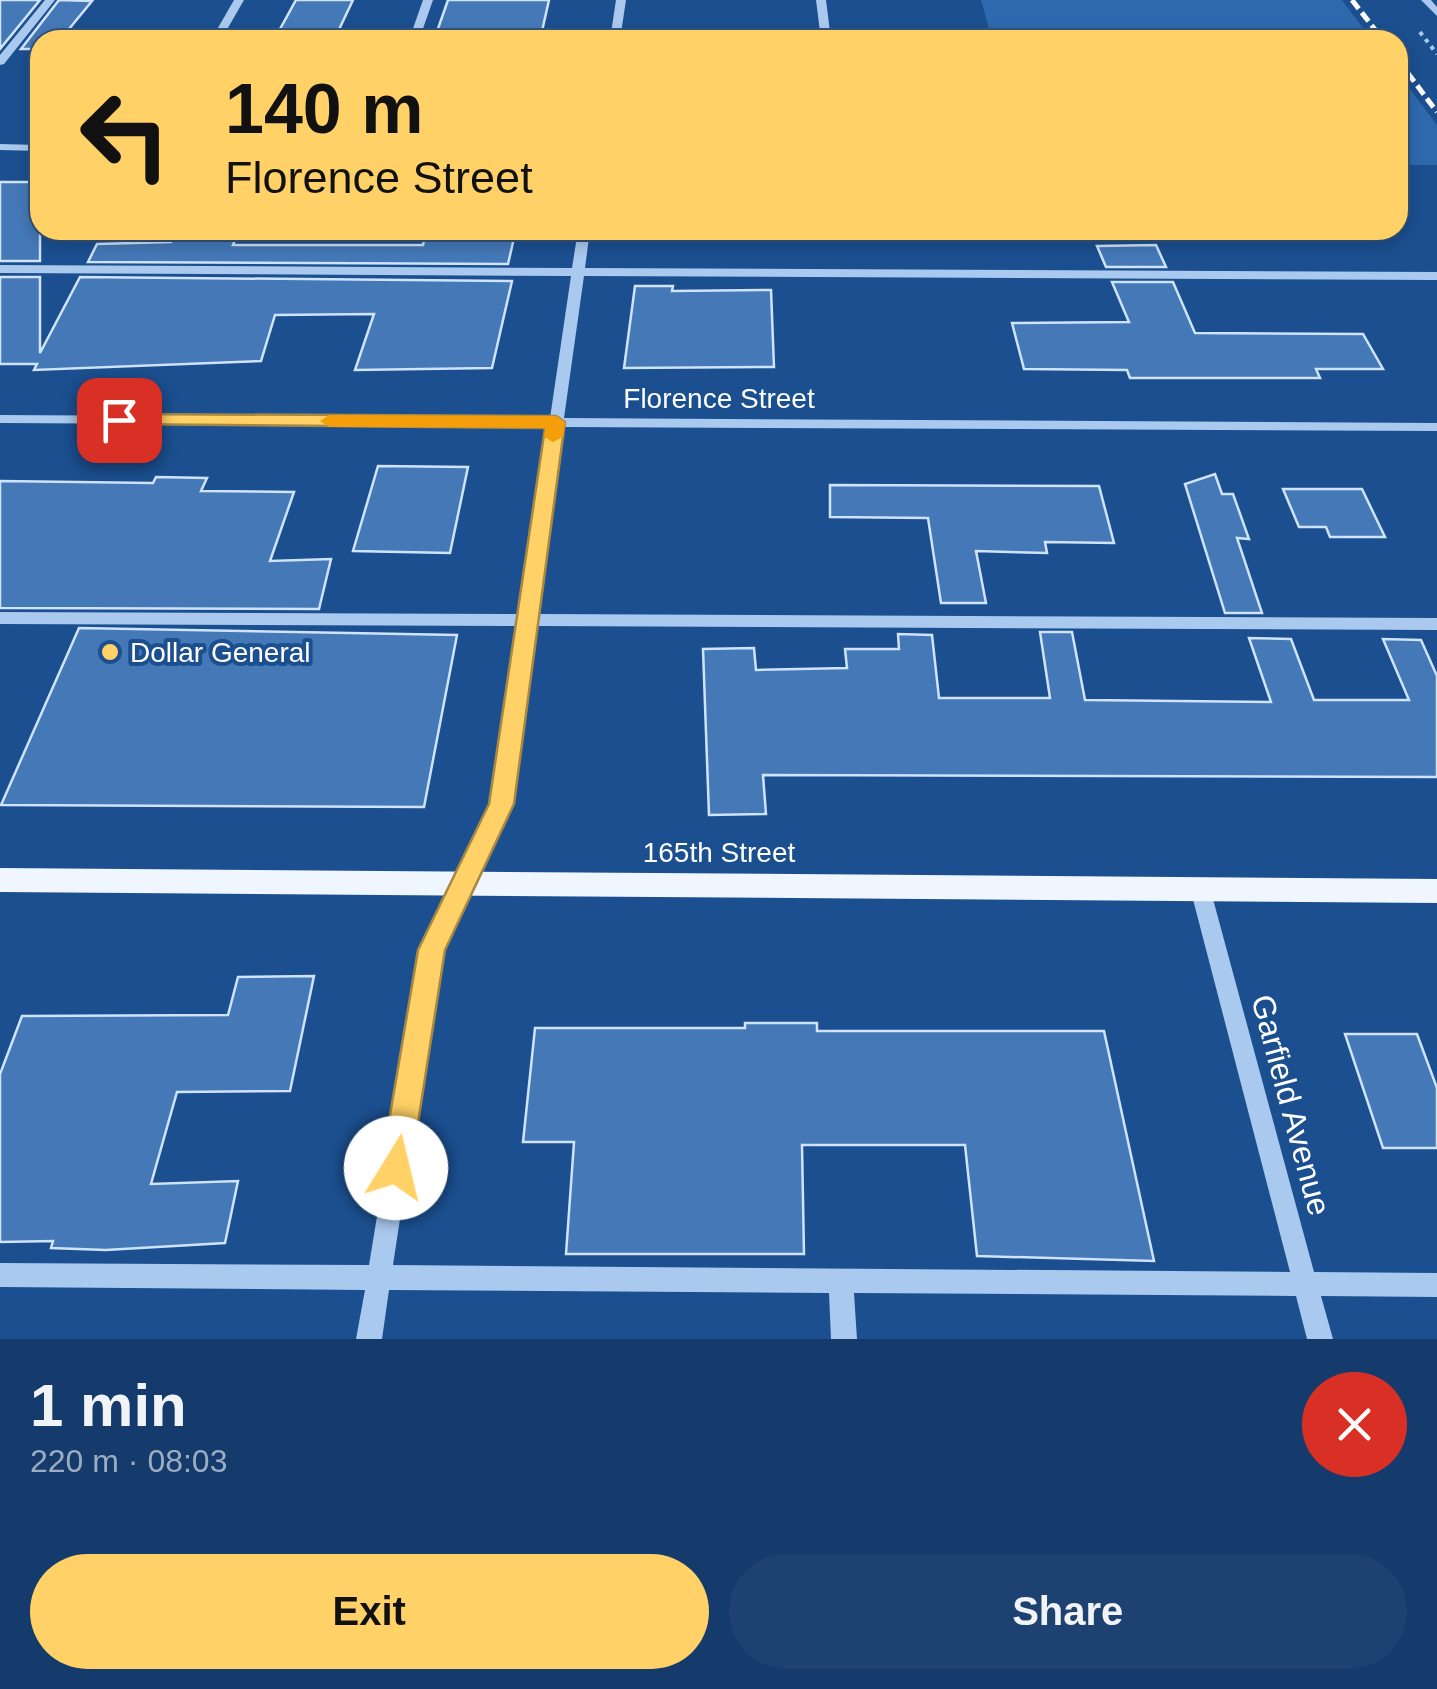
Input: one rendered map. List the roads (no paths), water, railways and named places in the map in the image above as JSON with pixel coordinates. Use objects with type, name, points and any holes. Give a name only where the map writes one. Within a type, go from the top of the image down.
[{"type":"main road","name":"165th Street","points":[[0,880],[1437,891]]},
{"type":"street","points":[[0,62],[50,0]]},
{"type":"street","points":[[222,30],[238,0]]},
{"type":"street","points":[[418,30],[428,0]]},
{"type":"street","points":[[616,30],[621,0]]},
{"type":"street","points":[[821,0],[825,30]]},
{"type":"street","points":[[1426,0],[1437,13]]},
{"type":"street","points":[[0,148],[30,148]]},
{"type":"street","points":[[369,1339],[431,950],[467,883],[502,804],[582,240]]},
{"type":"street","points":[[0,269],[1437,276]]},
{"type":"street","name":"Florence Street","points":[[0,419],[1437,427]]},
{"type":"street","points":[[2,622],[1437,624]]},
{"type":"street","name":"Garfield Avenue","points":[[1200,888],[1320,1339]]},
{"type":"street","points":[[0,1275],[1437,1285]]},
{"type":"street","points":[[840,1281],[844,1339]]},
{"type":"railway","points":[[1352,0],[1375,30]]},
{"type":"railway","points":[[1408,73],[1437,112]]},
{"type":"place","name":"Dollar General","points":[[110,652]]}]
